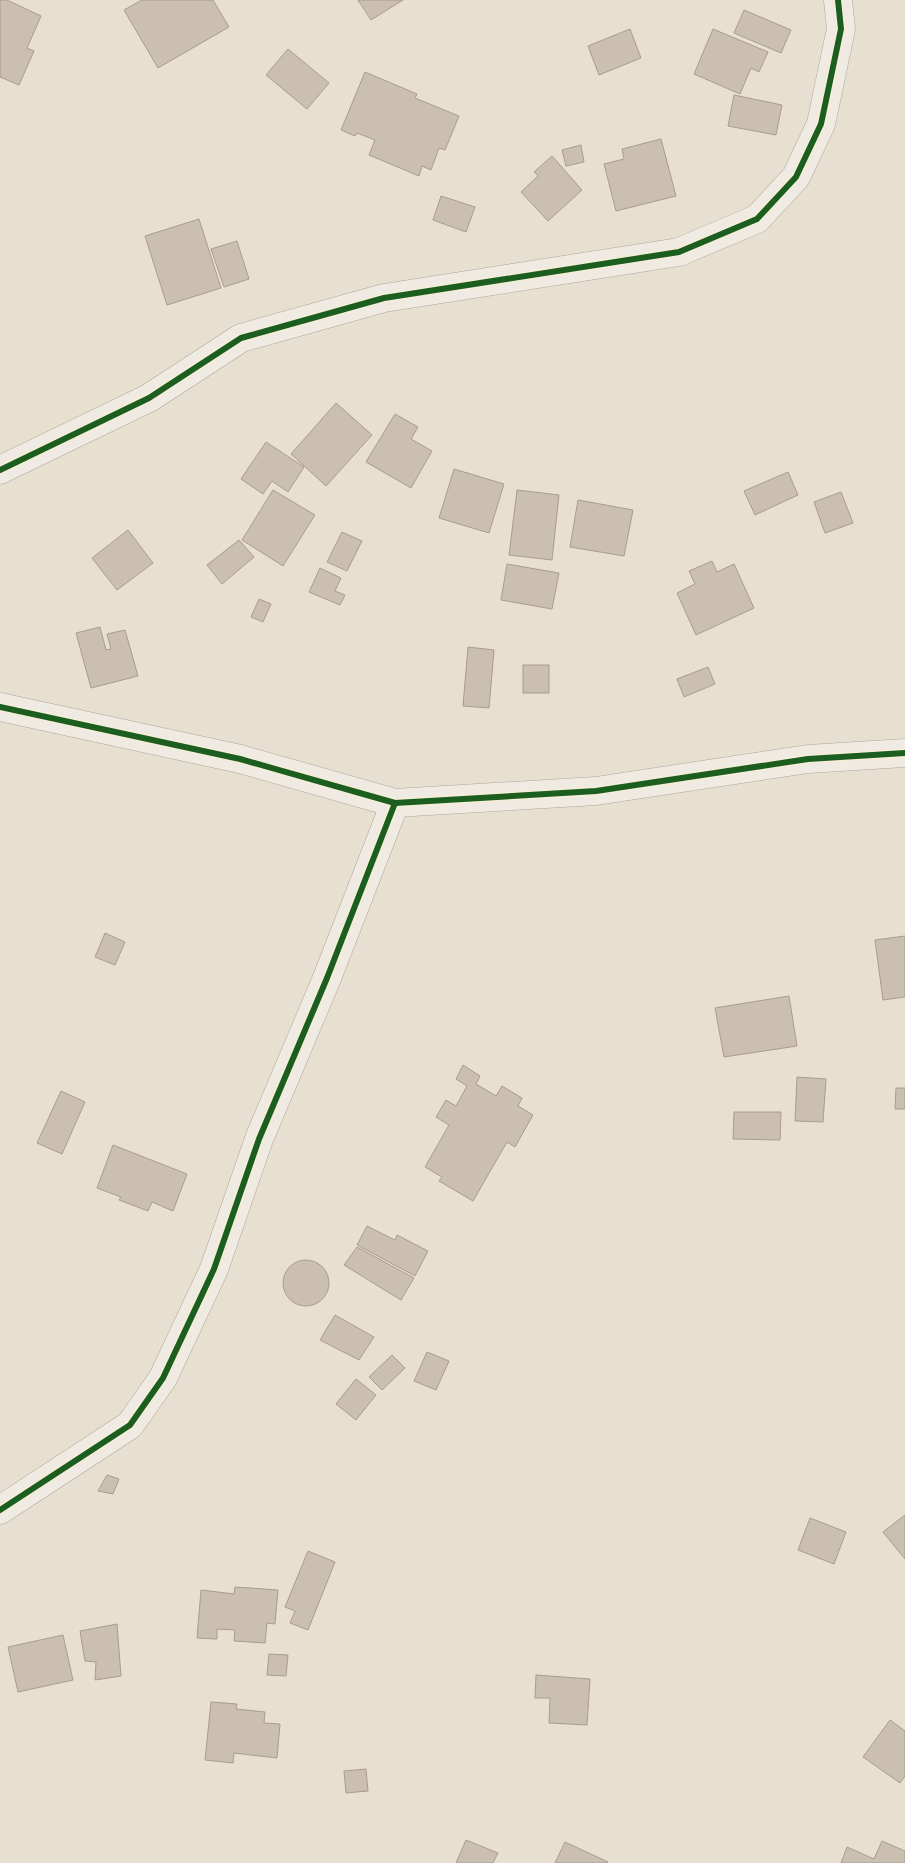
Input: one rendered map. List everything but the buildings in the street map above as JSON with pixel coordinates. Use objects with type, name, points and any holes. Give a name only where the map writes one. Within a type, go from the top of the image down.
[{"type":"street","points":[[0,470],[149,398],[241,338],[384,298],[679,252],[757,219],[796,177],[821,124],[841,29],[838,0]]},
{"type":"street","points":[[0,707],[240,759],[395,804],[596,791],[808,759],[905,753]]},
{"type":"street","points":[[0,1510],[130,1425],[163,1378],[214,1269],[259,1139],[327,978],[395,804]]},
{"type":"cycle path","points":[[0,470],[149,398],[241,338],[384,298],[679,252],[757,219],[796,177],[821,124],[841,29],[838,0]]},
{"type":"cycle path","points":[[0,707],[240,759],[395,803],[596,791],[808,759],[905,753]]},
{"type":"cycle path","points":[[0,1510],[130,1425],[163,1378],[214,1269],[259,1139],[327,978],[395,803]]}]
